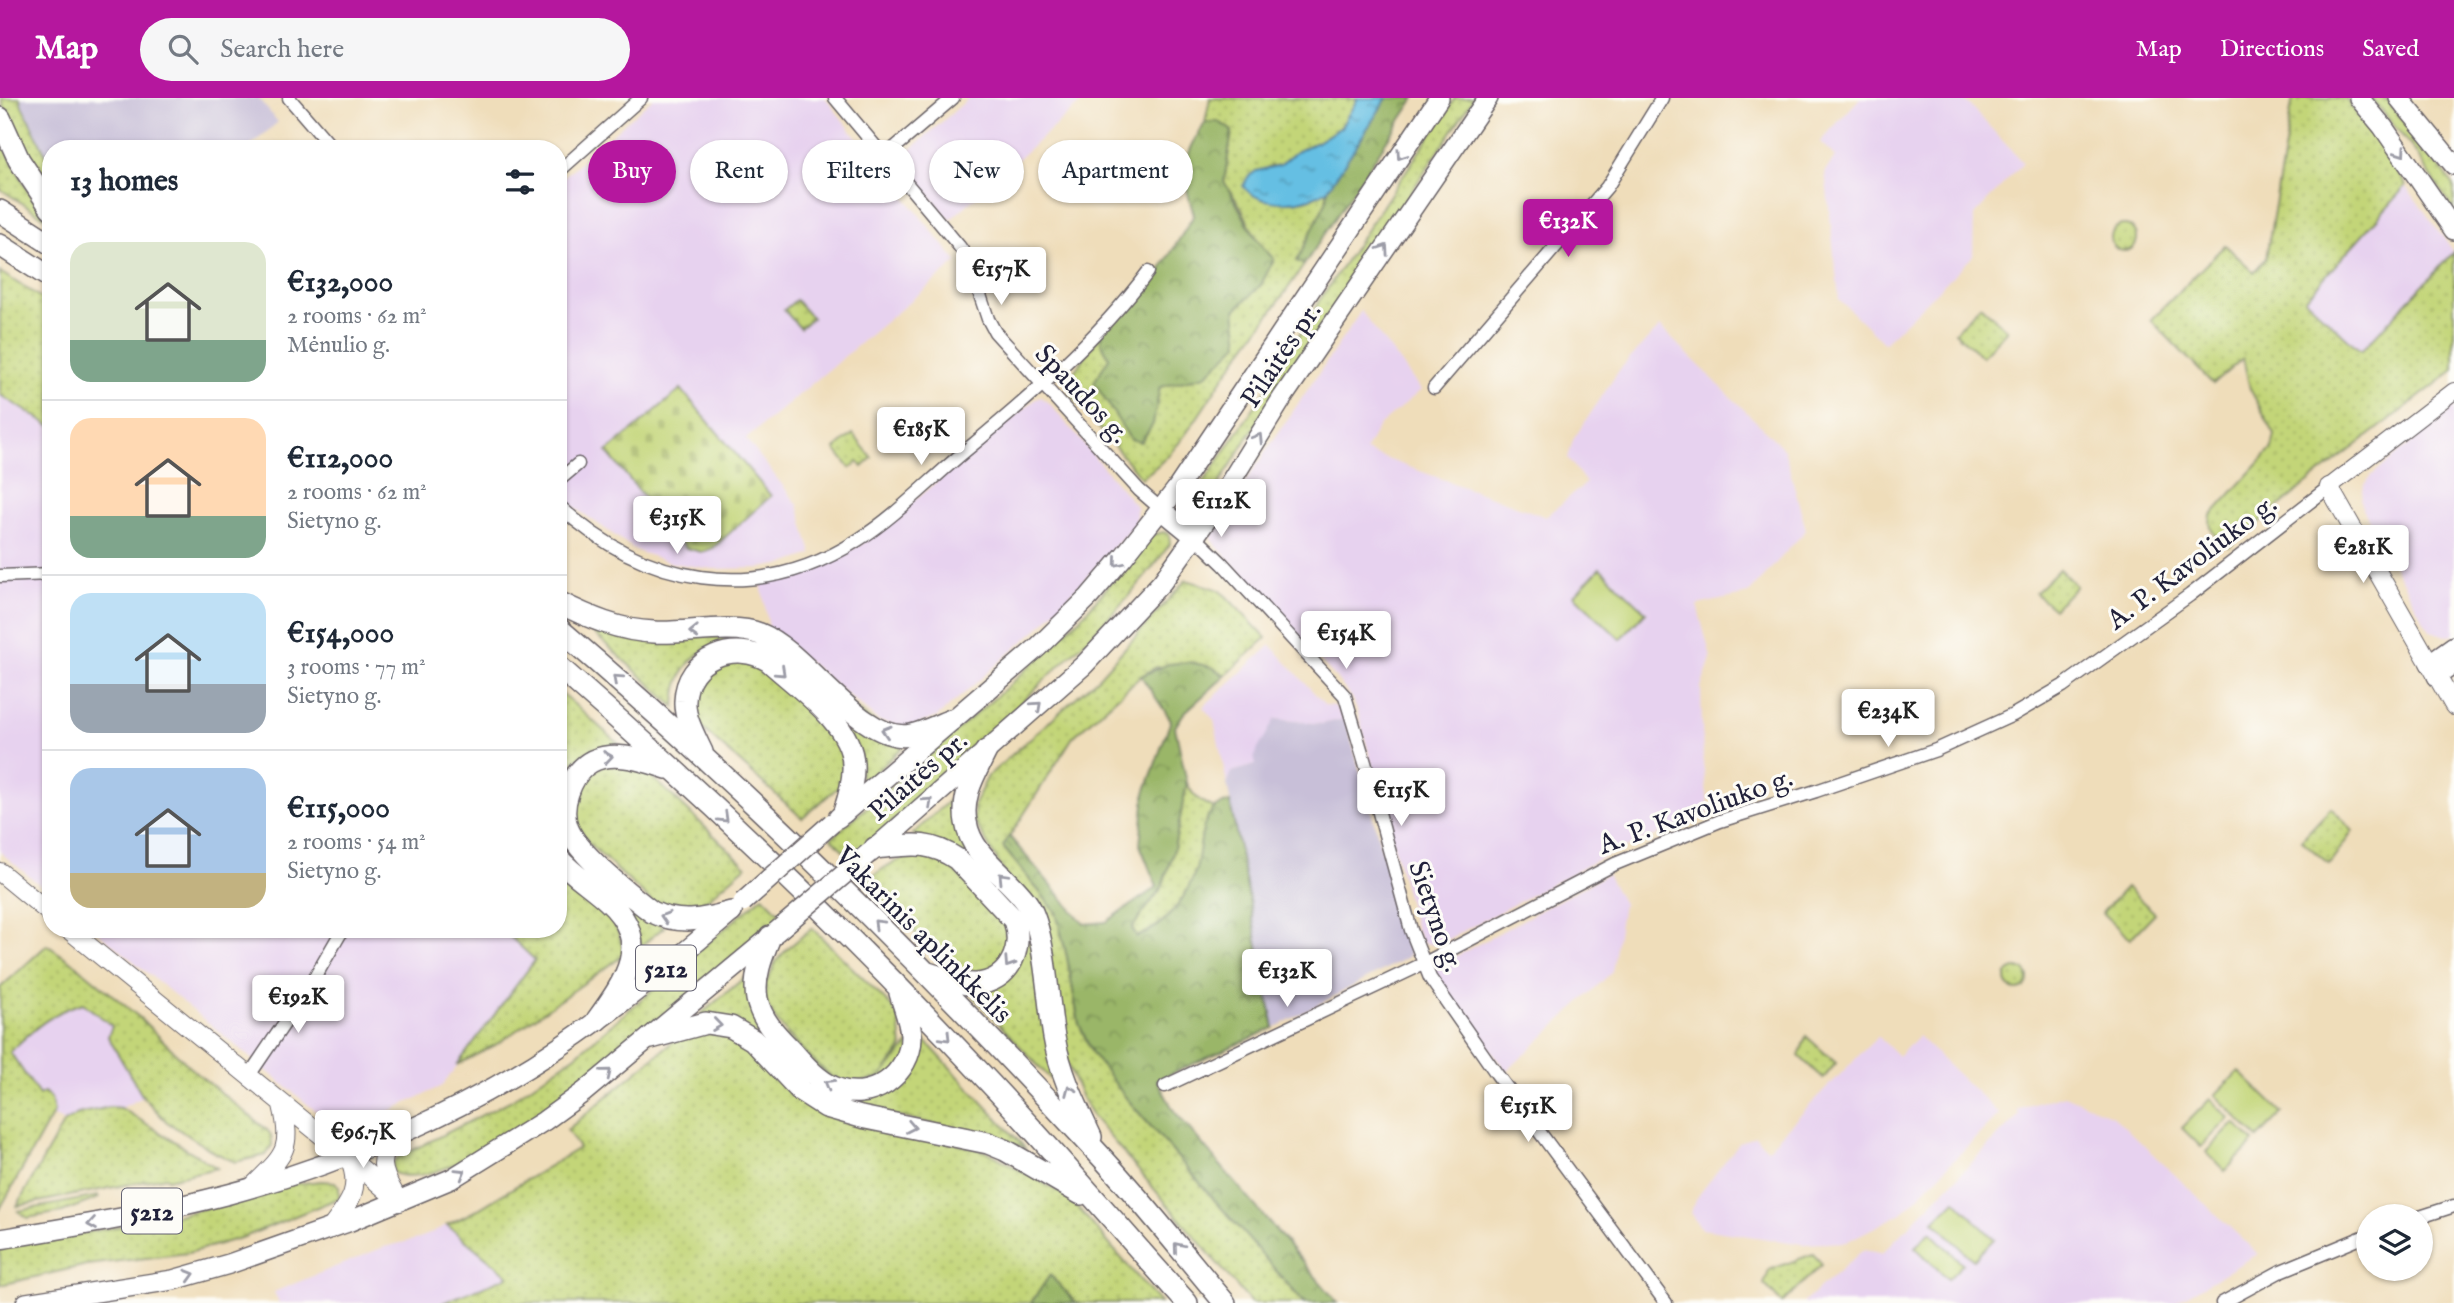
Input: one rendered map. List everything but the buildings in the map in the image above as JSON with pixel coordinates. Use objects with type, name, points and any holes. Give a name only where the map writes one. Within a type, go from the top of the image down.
[{"type":"highway","points":[[0,118],[19,160],[42,196]]},
{"type":"highway","points":[[0,211],[42,238]]},
{"type":"highway","points":[[0,246],[42,272]]},
{"type":"highway","points":[[567,606],[623,628],[652,632],[731,630],[758,633],[784,647],[860,718],[882,730],[909,736],[951,720]]},
{"type":"highway","name":"Vakarinis aplinkkelis","points":[[567,636],[704,757],[926,972],[1097,1152],[1226,1303]]},
{"type":"highway","points":[[704,757],[687,716],[685,701],[694,673],[714,656],[726,652],[739,651],[760,655],[835,721],[848,740],[853,764],[850,791],[838,818]]},
{"type":"highway","name":"Vakarinis aplinkkelis","points":[[567,674],[675,770],[899,988],[990,1083],[1187,1303]]},
{"type":"highway","points":[[986,751],[966,798],[964,810],[968,832],[982,855],[1020,894],[1035,918],[1059,1060],[1097,1152]]},
{"type":"highway","points":[[567,798],[569,788],[579,772],[590,761],[608,755],[634,757],[675,770]]},
{"type":"highway","points":[[567,825],[587,855],[652,912],[664,918],[686,921],[737,907]]},
{"type":"highway","points":[[872,851],[919,844],[947,852],[957,859],[1014,920],[1017,948],[1007,970],[999,976],[977,984],[926,972]]},
{"type":"highway","points":[[567,869],[617,909],[629,934],[632,958],[627,975],[597,1020]]},
{"type":"highway","points":[[773,934],[760,965],[756,987],[761,1013],[788,1047],[815,1074],[835,1089],[860,1093],[873,1090],[894,1077],[902,1068],[911,1036],[899,988]]},
{"type":"highway","points":[[651,1038],[706,1023],[731,1027],[753,1040],[802,1091],[826,1107],[988,1143],[1005,1150],[1098,1205]]},
{"type":"main road","name":"Pilaitės pr.","points":[[0,1238],[116,1220],[253,1186],[347,1156],[463,1102],[532,1064],[635,994],[1038,647],[1088,597],[1162,510],[1439,98]]},
{"type":"main road","name":"Pilaitės pr.","points":[[26,1303],[173,1280],[229,1264],[400,1202],[450,1179],[544,1121],[651,1038],[986,751],[1092,656],[1162,582],[1195,537],[1283,397],[1488,98]]},
{"type":"main road","points":[[2359,98],[2383,127],[2454,230]]},
{"type":"main road","points":[[2399,98],[2454,165]]},
{"type":"main road","points":[[2329,487],[2454,706]]},
{"type":"main road","points":[[1162,510],[1195,537]]},
{"type":"main road","points":[[2434,670],[2454,646]]},
{"type":"main road","points":[[2434,670],[2454,664]]},
{"type":"main road","points":[[0,873],[42,907]]},
{"type":"main road","points":[[79,938],[400,1202]]},
{"type":"main road","points":[[253,1186],[283,1156],[286,1148],[286,1122],[282,1105]]},
{"type":"main road","points":[[394,1136],[384,1153],[382,1164],[385,1176],[400,1202]]},
{"type":"main road","points":[[330,1229],[350,1200],[355,1187],[355,1171],[347,1156]]},
{"type":"street","points":[[289,98],[325,140]]},
{"type":"street","points":[[567,164],[640,98]]},
{"type":"street","name":"Spaudos g.","points":[[835,98],[871,140]]},
{"type":"street","points":[[904,140],[953,98]]},
{"type":"street","points":[[1434,388],[1607,187],[1661,98]]},
{"type":"street","name":"Spaudos g.","points":[[915,193],[968,259],[995,332],[1139,490],[1162,510]]},
{"type":"street","points":[[567,512],[608,545],[627,556],[668,571],[710,578],[734,579],[784,573],[838,553],[860,539],[1083,348],[1115,314],[1148,272]]},
{"type":"street","points":[[2329,487],[2454,391]]},
{"type":"street","points":[[567,473],[578,464]]},
{"type":"street","name":"A. P. Kavoliuko g.","points":[[1165,1086],[1423,964],[1584,878],[1666,842],[1720,821],[1936,750],[2013,715],[2063,686],[2190,595],[2329,487]]},
{"type":"street","name":"Sietyno g.","points":[[1195,537],[1337,686],[1349,703],[1411,930],[1423,964],[1467,1033],[1666,1303]]},
{"type":"street","points":[[0,576],[42,574]]},
{"type":"street","points":[[248,1077],[312,984],[338,938]]},
{"type":"street","points":[[2433,1213],[2454,1206]]},
{"type":"street","points":[[2222,1303],[2281,1271],[2356,1241]]},
{"type":"shaded area","points":[[20,98],[258,98],[278,122],[257,140],[42,140],[42,147],[21,106]]},
{"type":"shaded area","points":[[653,98],[825,98],[859,140],[802,140],[802,203],[910,203],[957,262],[746,439],[798,505],[812,554],[784,564],[759,568],[712,569],[672,563],[637,551],[567,502],[567,174],[588,155],[588,203],[676,203],[676,140],[606,140]]},
{"type":"shaded area","points":[[969,98],[1086,98],[1024,154],[1024,140],[929,140],[929,195],[915,179],[915,146]]},
{"type":"shaded area","points":[[1860,98],[1963,98],[2023,163],[1974,215],[1973,256],[1884,343],[1839,299],[1825,171],[1836,157],[1820,142]]},
{"type":"shaded area","points":[[2406,186],[2454,252],[2361,351],[2304,299]]},
{"type":"shaded area","points":[[936,203],[969,203],[950,220]]},
{"type":"shaded area","points":[[1361,311],[1421,390],[1379,426],[1365,451],[1546,517],[1586,483],[1568,458],[1573,440],[1620,369],[1660,327],[1784,449],[1806,530],[1748,594],[1697,605],[1711,658],[1701,688],[1703,764],[1709,813],[1599,859],[1437,945],[1423,943],[1416,930],[1357,709],[1349,694],[1211,537],[1218,522]]},
{"type":"shaded area","points":[[0,395],[42,421],[42,887],[0,852]]},
{"type":"shaded area","points":[[1041,397],[1050,404],[1136,506],[1134,526],[1043,624],[937,717],[908,728],[879,721],[769,629],[761,583],[820,567],[863,543]]},
{"type":"shaded area","points":[[2454,407],[2454,634],[2446,636],[2431,631],[2424,621],[2363,509],[2361,500],[2364,486],[2371,476]]},
{"type":"shaded area","points":[[1271,645],[1325,705],[1335,706],[1344,719],[1322,724],[1275,719],[1256,765],[1232,772],[1227,784],[1214,720],[1203,707]]},
{"type":"shaded area","points":[[1275,719],[1322,724],[1344,719],[1346,721],[1410,951],[1408,957],[1274,1028],[1227,784],[1232,772],[1256,765],[1254,756]]},
{"type":"shaded area","points":[[1607,874],[1623,904],[1612,972],[1505,1073],[1500,1062],[1435,978],[1433,971]]},
{"type":"shaded area","points":[[105,938],[512,938],[535,960],[442,1086],[351,1128],[323,1117]]},
{"type":"shaded area","points":[[83,1003],[112,1026],[108,1037],[143,1097],[121,1108],[69,1118],[64,1122],[53,1116],[54,1112],[10,1052],[35,1026]]},
{"type":"shaded area","points":[[1878,1036],[1898,1056],[1918,1036],[1999,1114],[1902,1213],[1846,1242],[1803,1244],[1702,1229],[1690,1213],[1698,1196],[1739,1143],[1755,1136],[1767,1149]]},
{"type":"shaded area","points":[[2064,1095],[2113,1116],[2258,1254],[2174,1303],[1803,1303],[1863,1250],[1882,1253],[2020,1114],[2017,1111],[2020,1108]]},
{"type":"shaded area","points":[[447,1225],[509,1276],[442,1303],[279,1303],[274,1292],[384,1247],[418,1239]]},
{"type":"green space","points":[[1,98],[20,98],[42,147],[42,180],[9,123]]},
{"type":"green space","points":[[1210,98],[1358,99],[1341,127],[1297,151],[1280,165],[1268,167],[1261,199],[1296,202],[1312,198],[1328,189],[1326,202],[1297,261],[1304,265],[1178,444],[1155,468],[1141,478],[1069,392],[1071,376],[1102,333],[1102,342],[1110,358],[1148,387],[1261,285],[1260,246],[1241,207],[1224,182],[1232,131],[1218,121],[1205,123]]},
{"type":"green space","points":[[1387,98],[1415,98],[1304,265],[1297,261],[1326,202],[1328,189]]},
{"type":"green space","points":[[1455,98],[1474,98],[1267,407],[1199,516],[1189,518],[1187,508],[1276,375],[1319,301]]},
{"type":"green space","points":[[2293,98],[2345,98],[2376,136],[2406,186],[2305,299],[2361,351],[2454,252],[2454,370],[2229,547],[2212,530],[2211,516],[2272,449],[2275,435],[2250,389],[2243,358],[2213,384],[2151,320],[2225,245],[2254,272],[2266,258]]},
{"type":"green space","points":[[2371,98],[2385,98],[2454,185],[2454,211],[2414,150]]},
{"type":"green space","points":[[1218,121],[1232,131],[1224,182],[1253,233],[1274,259],[1261,285],[1235,310],[1239,343],[1205,376],[1160,387],[1153,424],[1141,442],[1130,439],[1094,382],[1109,358],[1101,342],[1102,333],[1160,271],[1194,215],[1191,203],[1193,203],[1193,144],[1205,123]]},
{"type":"green space","points":[[0,138],[29,193],[42,210],[42,216],[0,189]]},
{"type":"green space","points":[[2124,225],[2133,229],[2137,238],[2133,247],[2124,251],[2115,247],[2111,238],[2115,229]]},
{"type":"green space","points":[[0,272],[42,298],[42,421],[0,395]]},
{"type":"green space","points":[[796,300],[812,318],[800,328],[784,310]]},
{"type":"green space","points":[[1980,305],[2007,330],[1982,357],[1955,332]]},
{"type":"green space","points":[[681,389],[771,496],[713,548],[702,552],[686,548],[607,452]]},
{"type":"green space","points":[[853,434],[872,458],[862,467],[858,462],[850,468],[835,449]]},
{"type":"green space","points":[[1164,532],[1169,534],[1170,544],[1122,603],[898,818],[851,858],[831,838],[1012,683],[1085,613],[1152,535]]},
{"type":"green space","points":[[1600,568],[1646,612],[1620,639],[1574,595]]},
{"type":"green space","points":[[2059,569],[2076,586],[2054,609],[2035,593]]},
{"type":"green space","points":[[1186,580],[1217,589],[1266,638],[1225,676],[1221,672],[1156,667],[1141,676],[1073,737],[1003,847],[1056,912],[1079,1024],[1127,1099],[1304,1303],[1251,1303],[1093,1117],[1066,1061],[1048,946],[974,821],[974,804],[988,776],[1099,677]]},
{"type":"green space","points":[[584,624],[757,641],[906,744],[861,786],[860,752],[744,642],[715,645],[694,658],[680,679],[675,707]]},
{"type":"green space","points":[[737,658],[763,666],[830,727],[841,742],[844,782],[802,818],[703,729],[699,722],[694,705],[698,680],[712,665]]},
{"type":"green space","points":[[1189,662],[1212,667],[1225,676],[1184,713],[1175,727],[1187,783],[1173,853],[1162,887],[1132,928],[1137,937],[1157,926],[1174,910],[1196,869],[1206,820],[1215,808],[1230,802],[1274,1028],[1157,1080],[1174,1111],[1338,1303],[1304,1303],[1127,1099],[1092,1053],[1079,1024],[1056,912],[1003,847],[1009,836],[1084,924],[1106,922],[1157,887],[1140,845],[1145,793],[1171,720],[1141,676],[1168,664]]},
{"type":"green space","points":[[567,698],[620,745],[592,751],[567,769]]},
{"type":"green space","points":[[607,763],[646,771],[746,866],[690,914],[652,902],[589,844],[573,818],[575,792],[582,779]]},
{"type":"green space","points":[[1187,783],[1198,799],[1215,808],[1205,830],[1196,869],[1187,891],[1174,910],[1157,926],[1137,937],[1132,928],[1162,887],[1173,853]]},
{"type":"green space","points":[[959,791],[957,808],[1018,905],[1029,929],[1058,1087],[973,996],[1025,931],[913,834]]},
{"type":"green space","points":[[2331,808],[2353,831],[2329,864],[2301,840]]},
{"type":"green space","points":[[938,856],[1003,916],[1011,934],[1004,959],[991,972],[970,975],[950,968],[866,882],[883,868],[899,860]]},
{"type":"green space","points":[[567,880],[601,907],[609,917],[621,940],[624,955],[497,1044],[457,1065],[535,960],[512,938],[567,938]]},
{"type":"green space","points":[[2126,887],[2155,913],[2130,939],[2102,913]]},
{"type":"green space","points":[[618,895],[664,927],[641,946]]},
{"type":"green space","points":[[763,896],[783,916],[576,1086],[495,1143],[456,1164],[421,1175],[394,1173],[392,1165],[397,1158],[510,1101],[576,1055]]},
{"type":"green space","points":[[812,928],[893,1008],[899,1018],[902,1048],[880,1078],[849,1084],[824,1073],[777,1022],[766,1004],[765,983],[775,963]]},
{"type":"green space","points":[[47,945],[75,964],[140,1018],[193,1070],[267,1130],[271,1135],[272,1145],[266,1155],[235,1162],[167,1122],[143,1097],[108,1037],[112,1026],[83,1003],[52,1016],[10,1052],[39,1095],[44,1092],[51,1098],[54,1112],[0,1209],[0,988]]},
{"type":"green space","points":[[2017,968],[2025,971],[2028,979],[2025,987],[2017,990],[2009,987],[2006,979],[2009,971]]},
{"type":"green space","points":[[750,973],[750,1006],[860,1101],[918,1033],[1026,1149],[1003,1139],[840,1104],[701,1014]]},
{"type":"green space","points":[[692,1031],[738,1038],[803,1103],[988,1152],[1063,1194],[1160,1303],[1076,1303],[1050,1275],[1031,1303],[442,1303],[509,1276],[447,1225],[579,1148],[567,1130],[671,1043]]},
{"type":"green space","points":[[1806,1036],[1836,1063],[1823,1079],[1799,1056]]},
{"type":"green space","points":[[2239,1071],[2282,1113],[2258,1138],[2215,1095]]},
{"type":"green space","points":[[2210,1099],[2229,1118],[2201,1147],[2182,1128]]},
{"type":"green space","points":[[110,1107],[121,1108],[217,1168],[17,1206],[64,1122],[78,1114]]},
{"type":"green space","points":[[2235,1123],[2254,1142],[2225,1171],[2206,1152]]},
{"type":"green space","points":[[335,1182],[339,1187],[339,1198],[244,1237],[188,1253],[87,1265],[0,1285],[0,1247],[163,1219],[285,1185]]},
{"type":"green space","points":[[98,1196],[99,1198],[62,1212],[27,1218],[18,1211]]},
{"type":"green space","points":[[1955,1200],[1994,1239],[1973,1260],[1934,1221]]},
{"type":"green space","points":[[1930,1232],[1963,1264],[1948,1279],[1915,1247]]},
{"type":"green space","points":[[1813,1254],[1822,1264],[1782,1303],[1764,1284],[1769,1270]]},
{"type":"green space","points":[[1050,1275],[1076,1303],[1031,1303]]},
{"type":"water","points":[[1358,98],[1387,98],[1328,189],[1309,199],[1284,202],[1260,198],[1243,186],[1248,177],[1256,171],[1280,165],[1297,151],[1341,127]]}]
